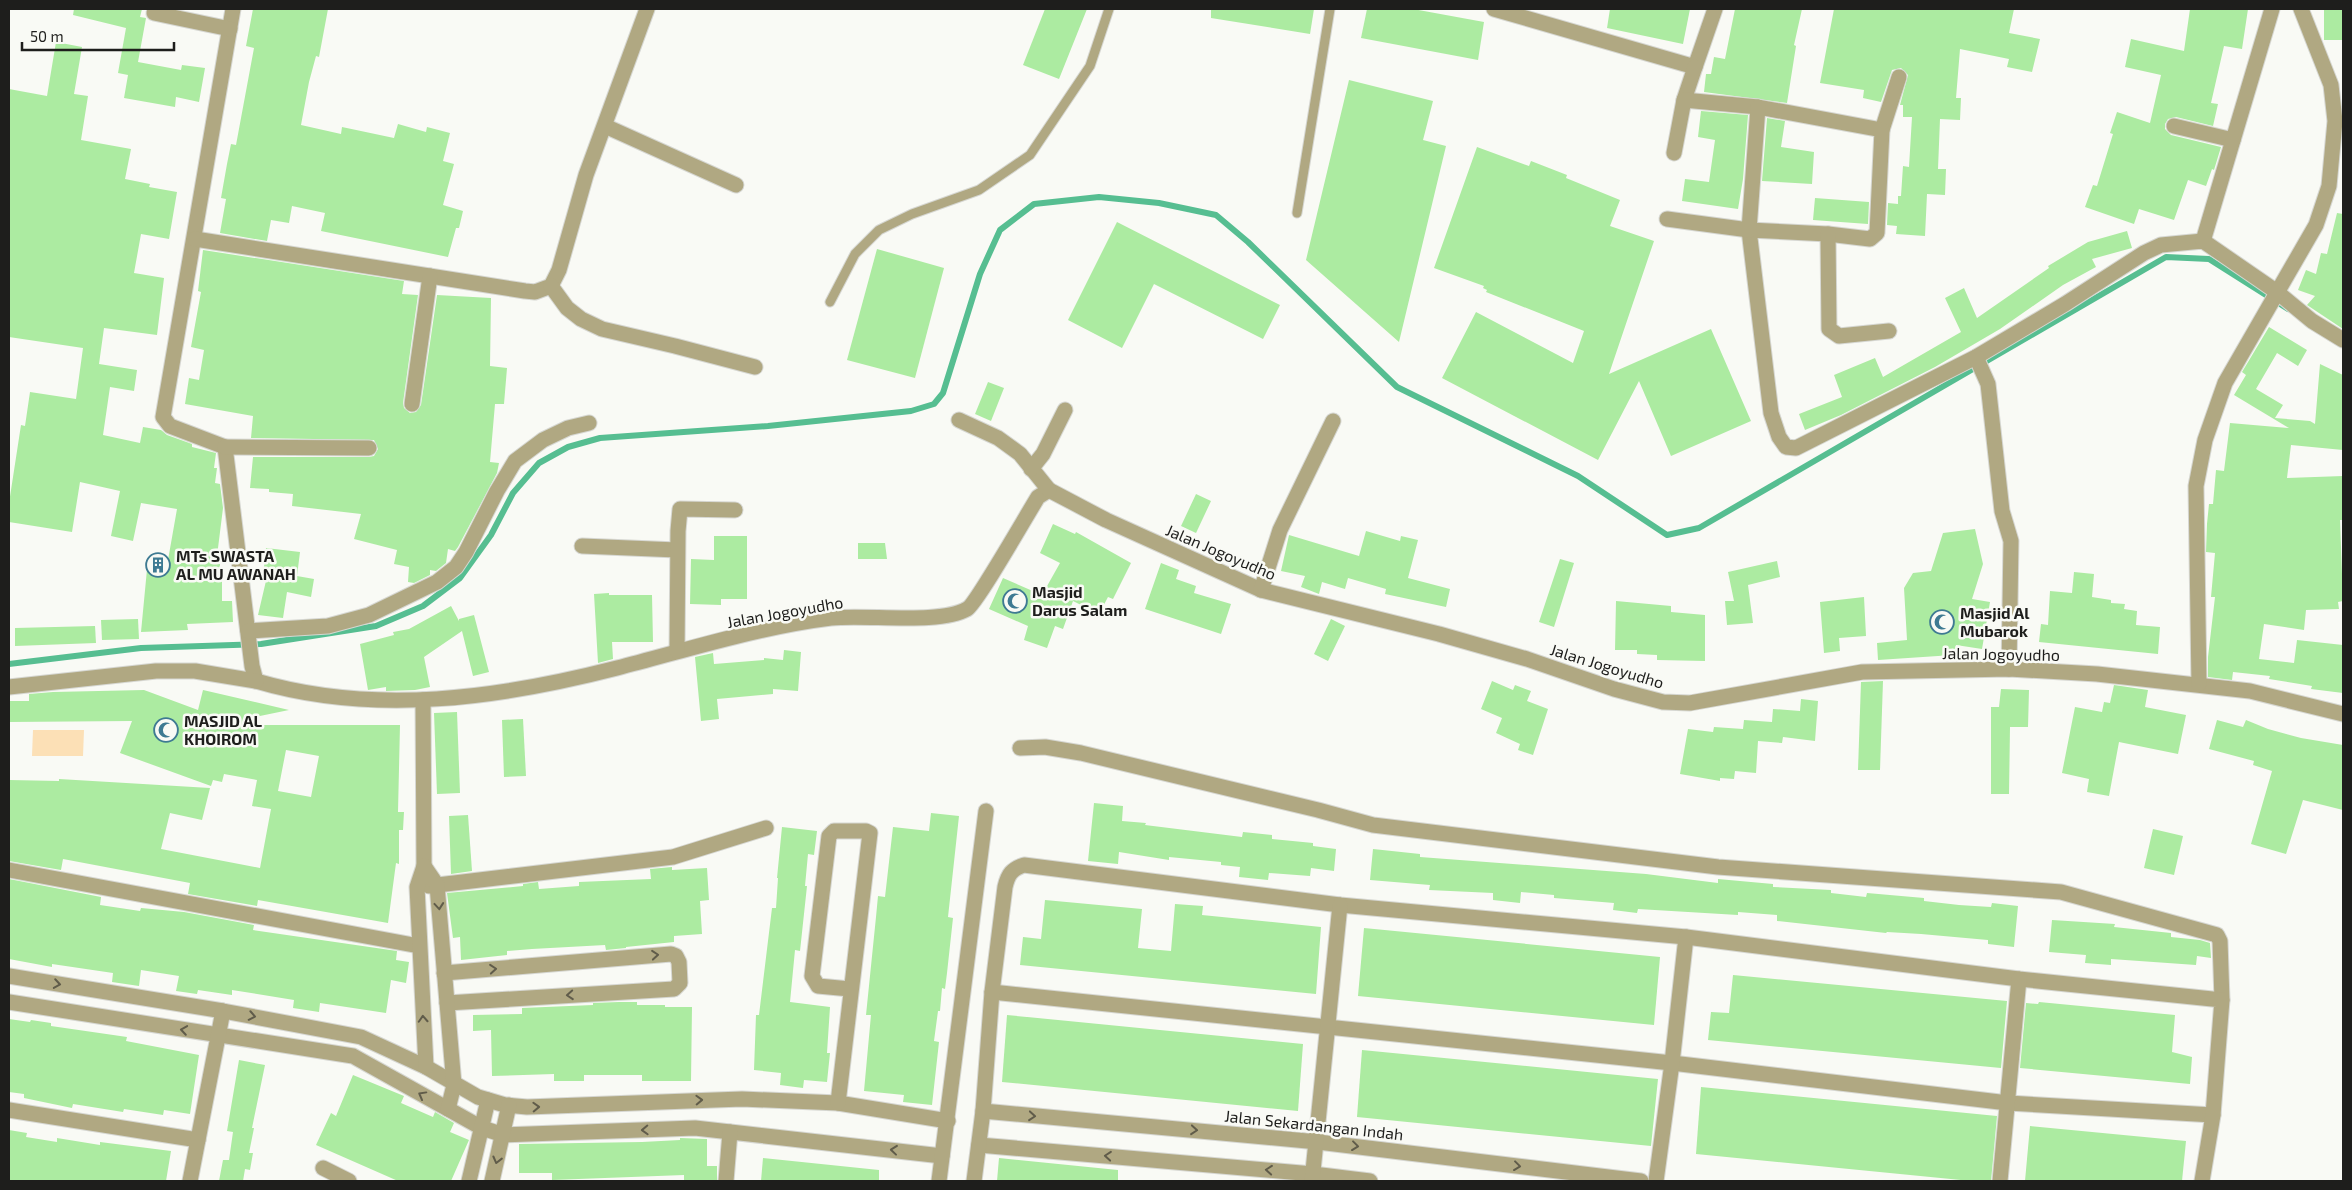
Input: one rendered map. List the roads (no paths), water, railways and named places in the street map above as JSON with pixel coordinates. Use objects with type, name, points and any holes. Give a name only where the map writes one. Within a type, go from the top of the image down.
[{"type":"street","points":[[233,9],[163,417],[170,426],[225,447],[369,448]]},
{"type":"street","points":[[195,239],[525,291],[535,292],[551,286],[559,270],[586,175],[647,9]]},
{"type":"street","points":[[1494,9],[1695,67]]},
{"type":"street","points":[[1674,153],[1684,100],[1715,9]]},
{"type":"street","points":[[2203,241],[2272,9]]},
{"type":"street","points":[[2199,684],[2196,486],[2205,440],[2224,383],[2316,225],[2330,178],[2335,120],[2331,85],[2301,9]]},
{"type":"street","points":[[154,14],[230,29]]},
{"type":"street","points":[[1666,219],[1749,230],[1828,234],[1870,239],[1877,233],[1882,130],[1899,77]]},
{"type":"street","points":[[1684,100],[1758,108],[1882,130]]},
{"type":"street","points":[[1758,108],[1749,230],[1771,413],[1779,437],[1786,447],[1796,448],[1976,358],[2144,253],[2161,245],[2186,240],[2203,241],[2275,295],[2343,340]]},
{"type":"street","points":[[605,126],[736,185]]},
{"type":"street","points":[[2174,126],[2233,140]]},
{"type":"street","points":[[1828,234],[1829,329],[1839,336],[1889,331]]},
{"type":"street","points":[[412,404],[430,276]]},
{"type":"street","points":[[551,286],[567,308],[581,319],[602,329],[755,367]]},
{"type":"street","points":[[1976,358],[1988,384],[2002,511],[2011,541],[2009,669]]},
{"type":"street","points":[[1032,469],[1043,454],[1065,410]]},
{"type":"street","points":[[959,420],[998,438],[1020,454],[1049,490]]},
{"type":"street","points":[[1261,590],[1280,530],[1333,421]]},
{"type":"street","points":[[249,637],[336,624],[369,615],[438,582],[456,567],[466,552],[497,491],[515,461],[543,440],[568,428],[588,423]]},
{"type":"street","points":[[225,447],[254,674]]},
{"type":"street","name":"Jalan Jogoyudho","points":[[9,687],[156,671],[195,671],[254,674],[280,688],[339,697],[384,701],[423,700],[487,695],[615,668],[733,638],[831,618],[948,616],[970,608],[1038,497],[1049,490],[1106,520],[1261,590],[1439,634],[1527,659],[1614,689],[1663,702],[1690,703],[1862,672],[2009,669],[2199,684],[2250,690],[2343,714]]},
{"type":"street","points":[[677,652],[677,550],[680,510],[735,510]]},
{"type":"street","points":[[582,546],[677,550]]},
{"type":"street","points":[[423,700],[424,866],[416,887],[426,1067]]},
{"type":"street","points":[[1020,748],[1045,747],[1081,753],[1309,807],[1373,825],[1718,867],[2061,892],[2217,935],[2220,940],[2222,1000],[2213,1115],[2202,1181]]},
{"type":"street","points":[[939,1181],[986,812]]},
{"type":"street","points":[[416,887],[673,857],[766,828]]},
{"type":"street","points":[[838,1103],[850,989],[870,833],[866,831],[834,830],[829,834],[812,976],[818,986],[850,989]]},
{"type":"street","points":[[974,1181],[983,1111],[992,992],[1005,887],[1008,876],[1015,868],[1024,865],[1340,905],[1686,937],[2019,979],[2222,1000]]},
{"type":"street","points":[[424,866],[437,885],[454,1085],[448,1109]]},
{"type":"street","points":[[9,870],[418,946]]},
{"type":"street","points":[[1313,1178],[1340,905]]},
{"type":"street","points":[[1656,1181],[1686,937]]},
{"type":"street","points":[[444,973],[671,954],[676,956],[679,962],[680,983],[674,989],[447,1003]]},
{"type":"street","points":[[9,976],[223,1011],[361,1037],[426,1067],[454,1085],[488,1100],[509,1105],[527,1107],[742,1099],[838,1103],[948,1121]]},
{"type":"street","points":[[2000,1181],[2019,979]]},
{"type":"street","points":[[992,992],[1672,1063],[2008,1102],[2213,1115]]},
{"type":"street","points":[[9,1002],[353,1056],[482,1128],[504,1135],[695,1128],[942,1156]]},
{"type":"street","points":[[190,1181],[223,1011]]},
{"type":"street","points":[[469,1181],[488,1100]]},
{"type":"street","points":[[492,1181],[504,1135],[509,1105]]},
{"type":"street","points":[[9,1110],[198,1140]]},
{"type":"street","name":"Jalan Sekardangan Indah","points":[[983,1111],[1318,1142],[1641,1181]]},
{"type":"street","points":[[726,1181],[730,1132]]},
{"type":"street","points":[[979,1145],[1313,1178],[1370,1181]]},
{"type":"street","points":[[323,1168],[349,1181]]},
{"type":"lane","points":[[830,302],[855,254],[879,230],[912,214],[979,190],[1030,155],[1090,66],[1108,9]]},
{"type":"lane","points":[[1297,213],[1330,9]]},
{"type":"waterway","points":[[9,664],[141,648],[261,644],[376,626],[423,606],[460,578],[491,535],[513,493],[539,463],[568,447],[600,438],[768,426],[911,411],[934,404],[943,393],[980,274],[1000,230],[1034,204],[1099,197],[1159,203],[1216,215],[1248,242],[1397,387],[1578,476],[1667,535],[1699,528],[2166,257],[2209,259],[2288,309]]},
{"type":"place","name":"MTs SWASTA AL MU AWANAH","points":[[158,565]]},
{"type":"place","name":"Masjid Darus Salam","points":[[1015,601]]},
{"type":"place","name":"Masjid Al Mubarok","points":[[1942,622]]},
{"type":"place","name":"MASJID AL KHOIROM","points":[[166,730]]}]
